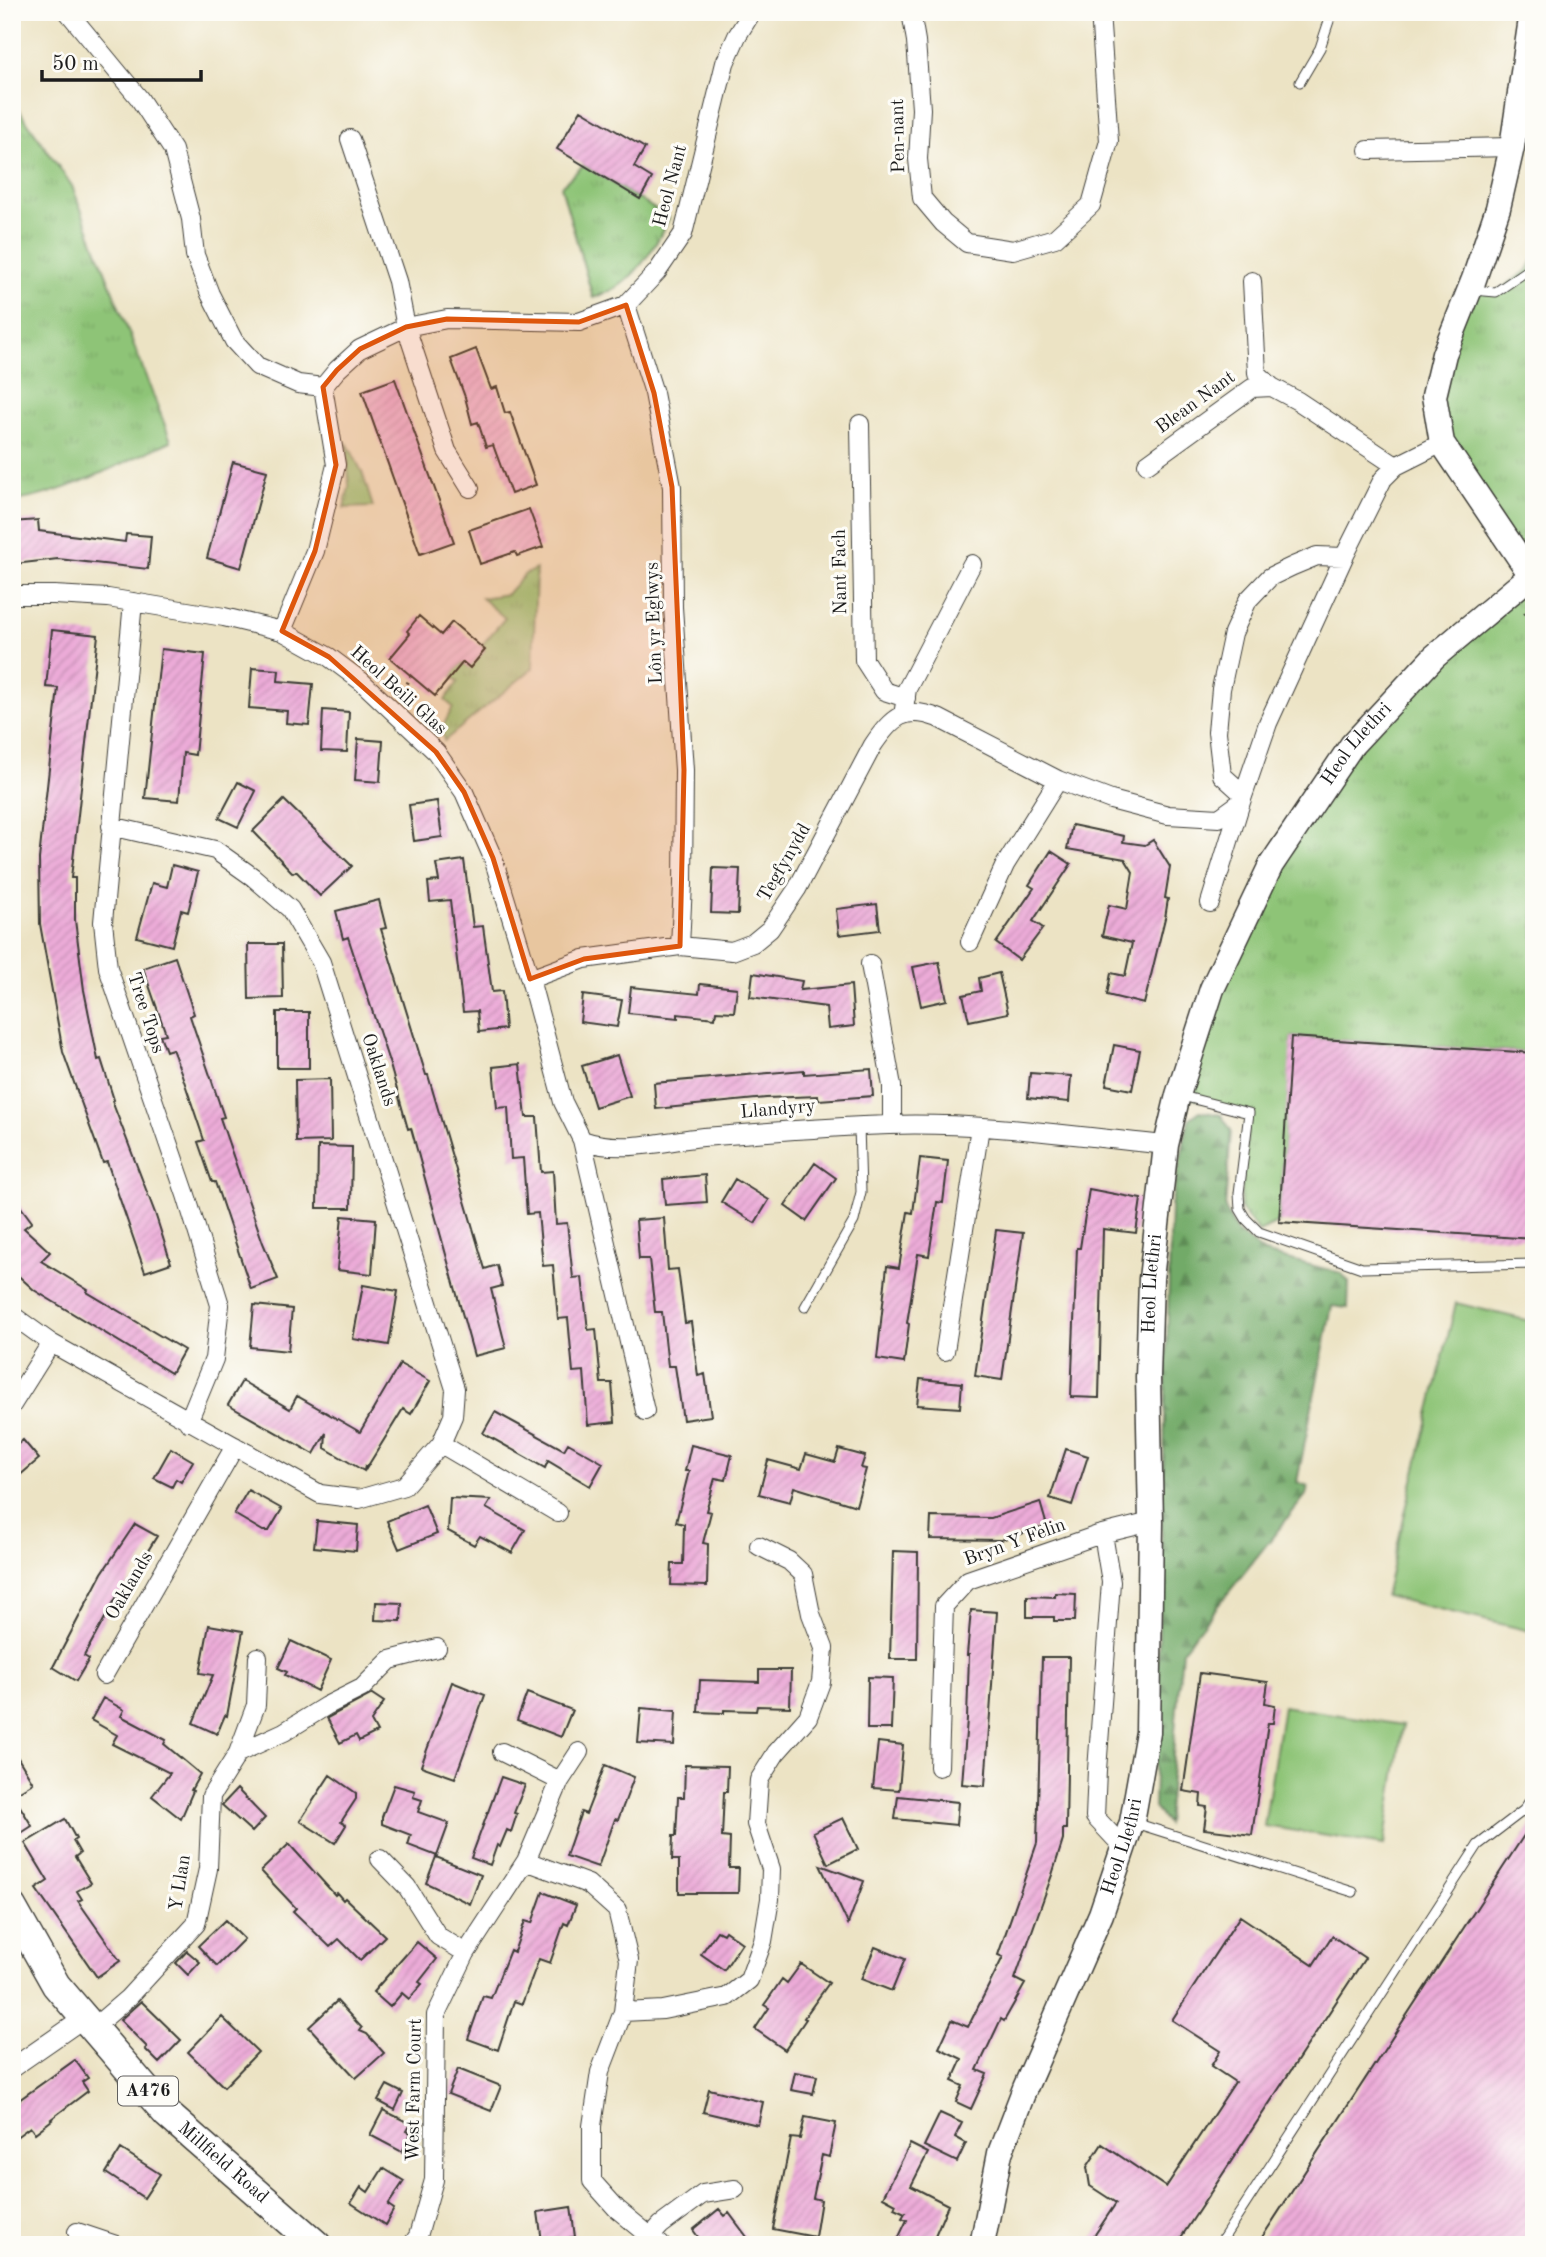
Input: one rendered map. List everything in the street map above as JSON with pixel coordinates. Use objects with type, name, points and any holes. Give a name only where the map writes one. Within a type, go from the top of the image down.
[{"type":"main road","name":"Heol Llethri","points":[[982,2245],[1000,2153],[1025,2088],[1101,1914],[1132,1822],[1147,1732],[1151,1522],[1148,1377],[1151,1279],[1167,1145],[1178,1095],[1212,989],[1270,865],[1352,745],[1434,656],[1532,574],[1442,443],[1434,396],[1444,354],[1470,290],[1498,208],[1512,147],[1532,12]]},
{"type":"main road","name":"Millfield Road","points":[[12,1907],[56,1985],[167,2114],[317,2245]]},
{"type":"street","points":[[68,12],[139,98],[173,149],[191,219],[195,255],[210,294],[234,341],[257,366],[298,384],[323,387],[336,465],[315,551],[282,631]]},
{"type":"street","name":"Heol Nant","points":[[323,387],[360,349],[406,327],[447,319],[579,322],[626,305],[657,272],[683,234],[725,63],[752,12]]},
{"type":"street","name":"Pen-nant","points":[[911,12],[919,88],[918,159],[922,198],[943,223],[967,243],[1013,250],[1055,238],[1091,205],[1109,141],[1100,12]]},
{"type":"street","points":[[350,139],[397,281],[406,327],[447,451],[470,488]]},
{"type":"street","points":[[1368,150],[1512,147]]},
{"type":"street","name":"Blean Nant","points":[[1252,281],[1257,373],[1272,387]]},
{"type":"street","name":"Lôn yr Eglwys","points":[[626,305],[654,393],[672,487],[673,607],[684,770],[680,946]]},
{"type":"street","name":"Blean Nant","points":[[1147,464],[1252,387],[1272,387]]},
{"type":"street","points":[[1272,387],[1298,401],[1396,466]]},
{"type":"street","name":"Nant Fach","points":[[860,424],[864,660],[884,691],[905,706]]},
{"type":"street","points":[[1210,903],[1268,723],[1382,479],[1396,466],[1442,443]]},
{"type":"street","points":[[1242,798],[1222,775],[1217,732],[1221,689],[1233,633],[1248,600],[1270,577],[1317,556],[1344,557]]},
{"type":"street","name":"Tegfynydd","points":[[530,979],[584,959],[680,946],[732,951],[753,943],[770,929],[797,889],[873,745],[905,706],[907,689],[972,564]]},
{"type":"street","name":"Heol Beili Glas","points":[[12,596],[54,595],[133,602],[224,617],[282,631],[364,676],[436,752],[464,792],[493,858],[530,979]]},
{"type":"street","name":"Tree Tops","points":[[133,602],[103,922],[108,968],[186,1195],[220,1305],[214,1359],[188,1422]]},
{"type":"street","points":[[905,706],[938,718],[1058,780],[1111,800],[1168,815],[1219,818],[1242,798]]},
{"type":"street","points":[[970,942],[1004,865],[1058,780]]},
{"type":"street","name":"Oaklands","points":[[12,1315],[51,1343],[320,1494],[359,1499],[404,1486],[441,1444],[453,1416],[455,1389],[321,962],[290,909],[253,877],[215,850],[111,825]]},
{"type":"street","points":[[870,964],[892,1087],[892,1125]]},
{"type":"street","points":[[530,979],[563,1102],[582,1140],[645,1411]]},
{"type":"street","name":"Llandyry","points":[[582,1140],[598,1146],[642,1146],[707,1137],[892,1125],[980,1127],[1167,1145]]},
{"type":"street","points":[[946,1351],[980,1127]]},
{"type":"street","points":[[12,1405],[51,1343]]},
{"type":"street","points":[[441,1444],[558,1513]]},
{"type":"street","name":"Oaklands","points":[[104,1675],[235,1446]]},
{"type":"street","name":"Bryn Y Felin","points":[[939,1767],[944,1606],[968,1580],[1103,1534],[1151,1522]]},
{"type":"street","points":[[1103,1534],[1111,1582],[1095,1817],[1124,1848]]},
{"type":"street","points":[[623,2012],[663,2010],[727,1997],[749,1980],[763,1941],[771,1899],[772,1869],[757,1824],[760,1780],[776,1754],[808,1717],[821,1682],[824,1648],[811,1614],[803,1574],[789,1561],[759,1546]]},
{"type":"street","points":[[238,1753],[284,1732],[362,1688],[390,1660],[437,1648]]},
{"type":"street","name":"Y Llan","points":[[12,2068],[128,1998],[196,1924],[208,1869],[211,1796],[238,1753],[256,1705],[258,1657]]},
{"type":"street","points":[[502,1752],[561,1781]]},
{"type":"street","name":"West Farm Court","points":[[412,2245],[418,2236],[434,2180],[436,2015],[466,1953],[526,1861],[561,1781],[579,1752]]},
{"type":"street","points":[[380,1859],[407,1887],[438,1936],[466,1953]]},
{"type":"street","points":[[526,1861],[588,1884],[617,1910],[629,1960],[623,2012],[600,2072],[592,2126],[592,2181],[617,2209],[656,2241],[661,2225],[703,2193],[736,2189]]},
{"type":"street","points":[[77,2232],[116,2245]]},
{"type":"lane","points":[[1300,82],[1320,48],[1332,12]]},
{"type":"lane","points":[[1470,290],[1496,292],[1528,270],[1534,258]]},
{"type":"lane","points":[[1178,1095],[1249,1113],[1239,1193],[1240,1209],[1252,1226],[1266,1236],[1362,1268],[1534,1264]]},
{"type":"lane","points":[[805,1307],[854,1222],[861,1192],[859,1126]]},
{"type":"lane","points":[[1220,2245],[1478,1845],[1524,1810],[1534,1794]]},
{"type":"lane","points":[[1132,1822],[1353,1892]]},
{"type":"path","points":[[12,430],[16,440]]},
{"type":"highlighted area","points":[[626,305],[654,393],[672,487],[684,770],[680,946],[584,959],[530,979],[493,858],[464,792],[436,752],[329,657],[282,631],[315,551],[336,465],[323,387],[337,370],[360,349],[406,327],[447,319],[579,322]]},
{"type":"green space","points":[[12,100],[72,186],[171,441],[71,486],[12,501]]},
{"type":"green space","points":[[584,165],[669,218],[654,246],[635,272],[616,288],[593,298],[561,186]]},
{"type":"green space","points":[[1534,258],[1534,1053],[1292,1037],[1279,1222],[1259,1232],[1240,1209],[1249,1114],[1178,1095],[1212,988],[1352,745],[1531,576],[1442,443],[1434,396],[1470,290],[1496,292],[1528,270]]},
{"type":"green space","points":[[347,443],[362,472],[373,507],[344,508],[349,487]]},
{"type":"green space","points":[[536,569],[533,668],[444,741],[442,728],[453,707],[445,700],[458,682],[451,676],[463,662],[469,667],[485,650],[481,646],[505,618],[481,598],[507,594],[525,574]]},
{"type":"green space","points":[[1200,1111],[1221,1115],[1231,1130],[1225,1209],[1236,1231],[1264,1253],[1341,1273],[1349,1282],[1348,1308],[1332,1306],[1297,1482],[1308,1486],[1306,1495],[1182,1651],[1167,1824],[1154,1808],[1171,1205],[1189,1119]]},
{"type":"green space","points":[[1456,1303],[1534,1322],[1534,1632],[1385,1596]]},
{"type":"green space","points":[[1283,1706],[1403,1725],[1384,1845],[1264,1826]]},
{"type":"building","points":[[581,110],[645,148],[634,167],[652,178],[640,199],[557,149]]},
{"type":"building","points":[[476,349],[491,389],[497,387],[505,413],[510,412],[536,485],[511,494],[493,445],[486,447],[478,422],[472,424],[451,359]]},
{"type":"building","points":[[395,379],[454,542],[420,554],[362,391]]},
{"type":"building","points":[[233,462],[267,471],[241,568],[207,558]]},
{"type":"building","points":[[529,509],[543,547],[517,556],[515,552],[480,564],[469,530]]},
{"type":"building","points":[[38,520],[39,531],[125,542],[126,534],[151,536],[148,569],[58,559],[15,564],[12,522]]},
{"type":"building","points":[[419,616],[441,635],[452,622],[485,650],[470,668],[463,662],[435,696],[390,658],[410,634],[407,631]]},
{"type":"building","points":[[52,630],[98,635],[71,878],[75,878],[75,920],[84,990],[98,1060],[101,1059],[114,1100],[112,1101],[171,1263],[145,1272],[107,1162],[103,1163],[63,1052],[40,924],[39,859],[58,688],[46,687]]},
{"type":"building","points":[[161,649],[205,654],[195,755],[183,753],[179,801],[145,798]]},
{"type":"building","points":[[252,668],[279,670],[278,681],[313,684],[309,725],[286,723],[287,711],[249,708]]},
{"type":"building","points":[[323,710],[349,712],[347,752],[321,751]]},
{"type":"building","points":[[358,739],[383,741],[380,782],[355,780]]},
{"type":"building","points":[[238,782],[256,791],[238,827],[219,818]]},
{"type":"building","points":[[284,800],[352,866],[320,896],[296,871],[293,873],[253,831]]},
{"type":"building","points":[[437,801],[442,837],[414,841],[409,805]]},
{"type":"building","points":[[1072,825],[1124,836],[1123,842],[1145,845],[1153,840],[1170,867],[1165,918],[1144,1004],[1107,995],[1111,973],[1125,976],[1132,943],[1102,936],[1109,905],[1127,909],[1133,872],[1125,859],[1067,849]]},
{"type":"building","points":[[1051,851],[1071,864],[1033,921],[1043,928],[1019,960],[996,943],[1034,888],[1029,885]]},
{"type":"building","points":[[464,860],[473,927],[483,926],[492,992],[502,991],[505,1029],[479,1032],[477,1011],[463,1012],[450,900],[430,902],[428,882],[439,881],[436,864]]},
{"type":"building","points":[[172,865],[198,872],[188,912],[181,910],[172,946],[137,937],[152,883],[167,887]]},
{"type":"building","points":[[713,868],[740,869],[738,914],[711,913]]},
{"type":"building","points":[[379,900],[386,928],[381,929],[428,1075],[485,1269],[497,1265],[502,1286],[491,1289],[506,1348],[474,1356],[411,1128],[408,1129],[348,937],[343,939],[336,911]]},
{"type":"building","points":[[877,904],[880,930],[839,935],[836,909]]},
{"type":"building","points":[[248,944],[282,944],[283,998],[249,999]]},
{"type":"building","points":[[175,957],[194,1014],[190,1016],[224,1117],[220,1118],[278,1279],[251,1289],[215,1182],[212,1182],[198,1142],[204,1140],[181,1072],[172,1049],[166,1051],[160,1035],[166,1034],[143,968]]},
{"type":"building","points":[[939,962],[947,1000],[921,1006],[913,967]]},
{"type":"building","points":[[753,973],[802,981],[800,990],[851,985],[854,1026],[828,1029],[826,1007],[750,997]]},
{"type":"building","points":[[999,973],[1008,1013],[969,1021],[963,995],[981,991],[979,978]]},
{"type":"building","points":[[700,984],[737,988],[734,1012],[716,1011],[715,1018],[678,1014],[678,1018],[628,1013],[631,987],[699,994]]},
{"type":"building","points":[[583,995],[622,1000],[617,1027],[580,1022]]},
{"type":"building","points":[[277,1012],[309,1012],[309,1068],[277,1068]]},
{"type":"building","points":[[1291,1037],[1534,1053],[1534,1239],[1279,1222]]},
{"type":"building","points":[[1114,1045],[1140,1050],[1132,1090],[1106,1085]]},
{"type":"building","points":[[617,1055],[630,1096],[595,1107],[582,1066]]},
{"type":"building","points":[[520,1064],[526,1117],[537,1117],[541,1172],[553,1171],[556,1224],[567,1223],[573,1278],[582,1277],[588,1330],[596,1329],[601,1383],[612,1383],[615,1422],[588,1425],[584,1371],[573,1372],[568,1318],[558,1319],[553,1265],[543,1266],[538,1213],[527,1214],[523,1158],[511,1159],[508,1107],[497,1108],[493,1067]]},
{"type":"building","points":[[871,1069],[873,1096],[819,1100],[818,1096],[766,1098],[656,1109],[654,1083],[804,1070],[804,1074]]},
{"type":"building","points":[[1030,1073],[1071,1076],[1069,1102],[1028,1098]]},
{"type":"building","points":[[330,1079],[331,1141],[296,1142],[295,1080]]},
{"type":"building","points":[[318,1146],[352,1147],[351,1208],[317,1208]]},
{"type":"building","points":[[920,1158],[948,1161],[943,1203],[937,1202],[929,1256],[918,1254],[907,1323],[904,1363],[877,1359],[887,1266],[899,1268],[908,1212],[913,1213]]},
{"type":"building","points":[[815,1163],[836,1178],[806,1221],[785,1206]]},
{"type":"building","points":[[705,1175],[707,1202],[665,1205],[663,1179]]},
{"type":"building","points":[[735,1179],[769,1200],[755,1223],[721,1202]]},
{"type":"building","points":[[1089,1189],[1141,1199],[1136,1233],[1103,1229],[1099,1398],[1071,1397],[1077,1248],[1080,1248]]},
{"type":"building","points":[[12,1195],[32,1222],[24,1228],[50,1252],[41,1261],[184,1350],[171,1373],[34,1290],[12,1270]]},
{"type":"building","points":[[342,1216],[376,1219],[372,1274],[337,1270]]},
{"type":"building","points":[[664,1218],[668,1270],[678,1269],[685,1323],[691,1322],[698,1376],[705,1374],[711,1416],[683,1420],[675,1366],[668,1366],[662,1312],[655,1312],[649,1259],[639,1259],[636,1220]]},
{"type":"building","points":[[996,1230],[1023,1233],[1002,1380],[975,1376]]},
{"type":"building","points":[[363,1285],[398,1291],[389,1345],[353,1339]]},
{"type":"building","points":[[254,1305],[292,1309],[288,1351],[250,1347]]},
{"type":"building","points":[[400,1364],[430,1381],[411,1414],[403,1409],[366,1469],[365,1465],[364,1471],[325,1448],[326,1433],[314,1454],[228,1405],[242,1381],[290,1409],[297,1396],[360,1432]]},
{"type":"building","points":[[920,1379],[962,1383],[960,1408],[917,1405]]},
{"type":"building","points":[[495,1412],[564,1450],[568,1443],[603,1463],[590,1486],[548,1461],[545,1468],[483,1433]]},
{"type":"building","points":[[23,1440],[39,1459],[12,1482],[12,1449]]},
{"type":"building","points":[[691,1445],[732,1455],[726,1480],[715,1478],[706,1511],[711,1512],[703,1543],[708,1544],[707,1586],[671,1585],[672,1564],[683,1564],[684,1524],[676,1522],[689,1471],[685,1471]]},
{"type":"building","points":[[171,1448],[193,1461],[181,1482],[176,1479],[172,1487],[154,1478]]},
{"type":"building","points":[[839,1449],[865,1456],[861,1468],[866,1469],[856,1506],[794,1487],[790,1502],[759,1494],[768,1460],[801,1469],[806,1454],[835,1462]]},
{"type":"building","points":[[1066,1449],[1088,1456],[1072,1505],[1050,1498]]},
{"type":"building","points":[[248,1490],[282,1509],[269,1531],[263,1531],[234,1514]]},
{"type":"building","points":[[450,1498],[491,1500],[486,1508],[525,1530],[512,1553],[480,1536],[474,1545],[448,1531]]},
{"type":"building","points":[[1040,1502],[1047,1526],[1001,1540],[930,1539],[931,1517],[991,1518]]},
{"type":"building","points":[[425,1505],[437,1534],[399,1549],[387,1521]]},
{"type":"building","points":[[317,1521],[358,1525],[356,1551],[314,1547]]},
{"type":"building","points":[[135,1524],[157,1536],[118,1599],[116,1598],[84,1656],[89,1659],[76,1681],[53,1667],[102,1573]]},
{"type":"building","points":[[893,1551],[918,1552],[917,1659],[890,1659]]},
{"type":"building","points":[[1055,1593],[1076,1594],[1075,1621],[1054,1621],[1054,1617],[1027,1617],[1027,1596],[1055,1597]]},
{"type":"building","points":[[376,1602],[402,1603],[401,1621],[375,1620]]},
{"type":"building","points":[[971,1610],[997,1612],[985,1786],[962,1784]]},
{"type":"building","points":[[209,1625],[243,1631],[227,1716],[225,1715],[217,1734],[193,1723],[213,1675],[200,1673]]},
{"type":"building","points":[[291,1641],[331,1660],[317,1691],[285,1675],[287,1672],[278,1668]]},
{"type":"building","points":[[1042,1657],[1069,1657],[1066,1829],[1063,1829],[1063,1840],[1052,1875],[1015,1979],[1025,1984],[1004,2021],[1001,2019],[977,2070],[987,2074],[971,2109],[956,2102],[963,2086],[952,2081],[962,2059],[939,2048],[952,2020],[968,2027],[1003,1957],[998,1955],[1037,1843]]},
{"type":"building","points":[[759,1670],[791,1670],[790,1707],[757,1706],[756,1711],[698,1712],[700,1680],[759,1682]]},
{"type":"building","points":[[1200,1673],[1268,1682],[1265,1703],[1275,1705],[1273,1723],[1268,1723],[1252,1835],[1204,1829],[1207,1807],[1200,1806],[1201,1794],[1183,1791]]},
{"type":"building","points":[[868,1677],[893,1678],[891,1729],[867,1729]]},
{"type":"building","points":[[452,1682],[485,1695],[455,1778],[421,1766]]},
{"type":"building","points":[[527,1693],[572,1710],[561,1737],[517,1720]]},
{"type":"building","points":[[372,1694],[384,1702],[371,1721],[377,1732],[359,1741],[356,1735],[340,1743],[327,1718]]},
{"type":"building","points":[[103,1698],[124,1710],[121,1716],[166,1740],[164,1744],[200,1774],[181,1819],[152,1796],[170,1773],[112,1744],[117,1735],[91,1720]]},
{"type":"building","points":[[641,1708],[676,1711],[674,1745],[638,1743]]},
{"type":"building","points":[[878,1742],[903,1745],[899,1790],[873,1788]]},
{"type":"building","points":[[12,1748],[33,1783],[13,1795],[32,1826],[12,1839]]},
{"type":"building","points":[[605,1765],[634,1777],[598,1867],[566,1856],[581,1812],[586,1814]]},
{"type":"building","points":[[685,1765],[728,1766],[722,1837],[730,1838],[729,1868],[739,1868],[738,1893],[679,1893],[679,1860],[672,1860],[673,1836],[676,1836],[678,1797],[684,1797]]},
{"type":"building","points":[[330,1775],[356,1793],[356,1799],[341,1822],[346,1825],[335,1843],[300,1821]]},
{"type":"building","points":[[501,1777],[525,1785],[514,1813],[517,1814],[511,1832],[507,1830],[500,1847],[497,1845],[490,1865],[471,1858]]},
{"type":"building","points":[[394,1785],[415,1791],[413,1797],[422,1800],[418,1812],[449,1823],[437,1856],[408,1845],[411,1835],[382,1824]]},
{"type":"building","points":[[237,1789],[265,1818],[252,1832],[222,1805]]},
{"type":"building","points":[[898,1796],[958,1802],[956,1825],[895,1819]]},
{"type":"building","points":[[843,1818],[858,1849],[828,1864],[813,1832]]},
{"type":"building","points":[[65,1819],[80,1853],[75,1857],[91,1883],[77,1891],[82,1899],[78,1901],[120,1961],[97,1977],[36,1889],[48,1881],[25,1843]]},
{"type":"building","points":[[1534,1820],[1534,2245],[1257,2245]]},
{"type":"building","points":[[289,1844],[335,1895],[337,1893],[343,1900],[345,1898],[385,1936],[360,1960],[339,1939],[330,1947],[293,1911],[296,1908],[261,1871]]},
{"type":"building","points":[[436,1857],[481,1875],[470,1904],[426,1883]]},
{"type":"building","points":[[820,1865],[864,1881],[848,1924]]},
{"type":"building","points":[[543,1892],[576,1905],[568,1925],[564,1923],[550,1963],[539,1959],[522,2004],[514,2001],[498,2050],[468,2039],[483,1996],[491,1998],[510,1950],[514,1952],[525,1921],[532,1923]]},
{"type":"building","points":[[1240,1916],[1313,1965],[1332,1936],[1365,1958],[1176,2245],[1088,2245],[1116,2203],[1090,2186],[1087,2167],[1102,2144],[1166,2187],[1235,2082],[1211,2066],[1220,2051],[1172,2020]]},
{"type":"building","points":[[225,1920],[244,1939],[217,1966],[198,1946]]},
{"type":"building","points":[[717,1931],[723,1934],[725,1931],[742,1943],[724,1970],[701,1954]]},
{"type":"building","points":[[417,1942],[437,1959],[409,1999],[402,1993],[390,2007],[373,1992]]},
{"type":"building","points":[[875,1947],[905,1959],[892,1991],[861,1979]]},
{"type":"building","points":[[187,1951],[200,1962],[188,1975],[176,1963]]},
{"type":"building","points":[[801,1964],[829,1983],[785,2050],[755,2029],[769,2008],[764,2005],[782,1979],[787,1983]]},
{"type":"building","points":[[141,2001],[181,2040],[159,2063],[120,2020]]},
{"type":"building","points":[[337,2001],[362,2028],[360,2031],[367,2034],[384,2053],[356,2078],[309,2027]]},
{"type":"building","points":[[222,2017],[258,2052],[224,2087],[188,2052]]},
{"type":"building","points":[[75,2060],[88,2078],[82,2082],[88,2091],[35,2133],[30,2127],[12,2140],[12,2105]]},
{"type":"building","points":[[458,2069],[501,2086],[491,2111],[448,2094]]},
{"type":"building","points":[[795,2072],[817,2076],[813,2094],[791,2090]]},
{"type":"building","points":[[387,2085],[403,2093],[395,2110],[378,2101]]},
{"type":"building","points":[[709,2089],[763,2102],[758,2125],[703,2112]]},
{"type":"building","points":[[383,2110],[411,2124],[407,2131],[411,2133],[402,2152],[370,2135]]},
{"type":"building","points":[[940,2113],[962,2123],[955,2137],[966,2143],[957,2162],[924,2146]]},
{"type":"building","points":[[805,2117],[836,2123],[829,2157],[822,2155],[813,2198],[821,2200],[815,2237],[773,2229],[791,2138],[800,2139]]},
{"type":"building","points":[[910,2144],[928,2153],[911,2186],[948,2205],[931,2245],[895,2245],[907,2220],[902,2218],[905,2213],[894,2208],[896,2204],[883,2197]]},
{"type":"building","points":[[121,2149],[160,2174],[144,2198],[106,2173]]},
{"type":"building","points":[[383,2168],[404,2181],[388,2205],[394,2209],[385,2225],[351,2203],[361,2187],[368,2192]]},
{"type":"building","points":[[571,2207],[575,2237],[542,2242],[538,2212]]},
{"type":"building","points":[[719,2209],[725,2216],[729,2213],[753,2245],[704,2245],[693,2230]]}]
